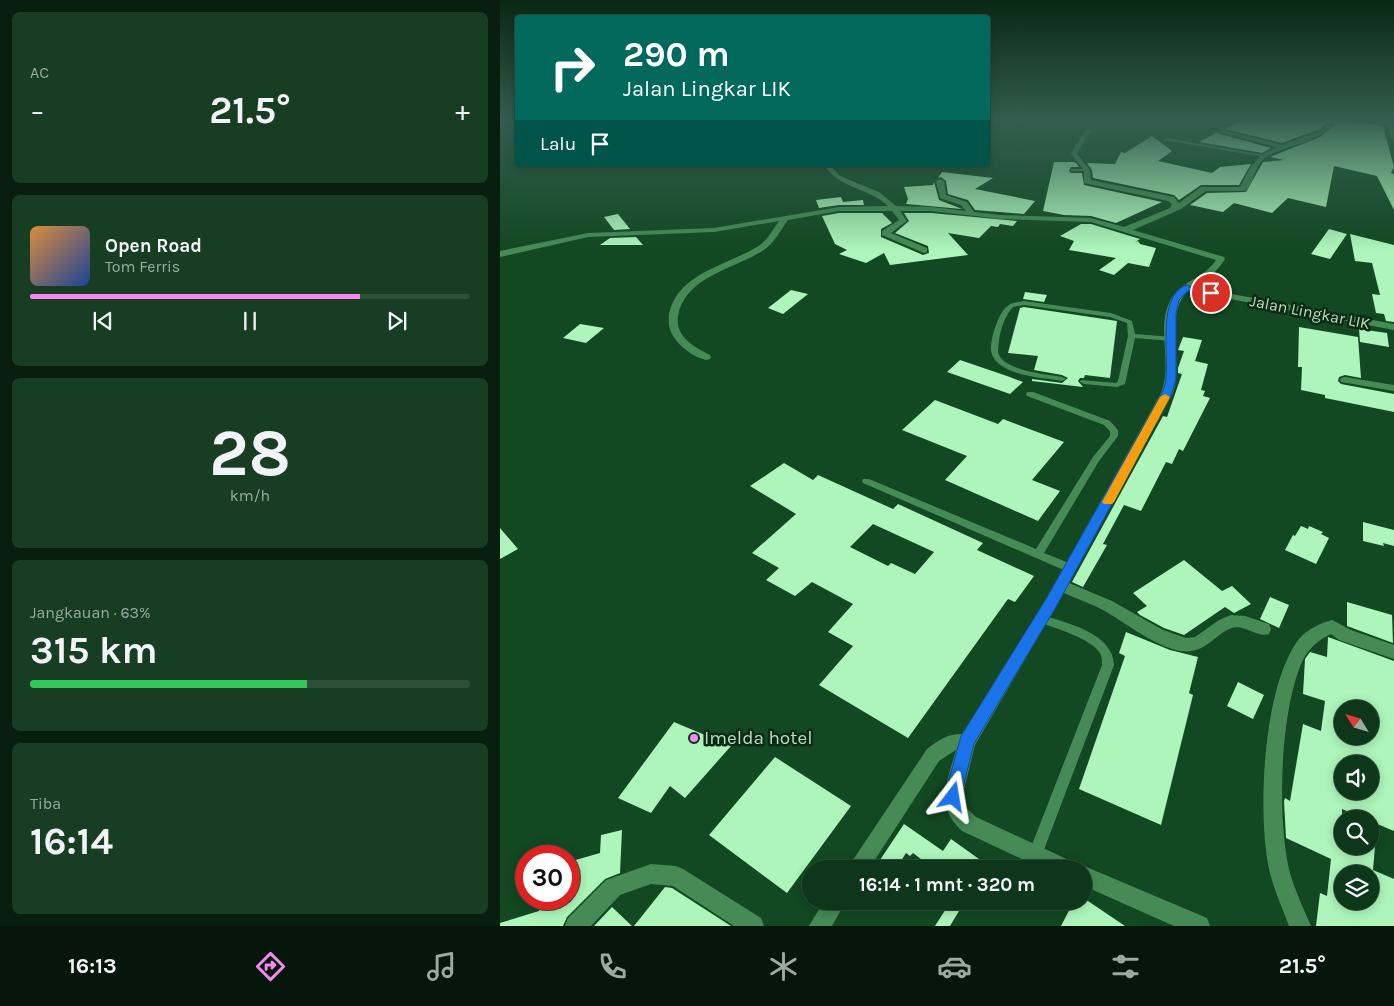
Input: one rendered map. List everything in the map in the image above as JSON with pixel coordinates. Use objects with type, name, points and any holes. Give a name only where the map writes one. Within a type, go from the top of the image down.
[{"type":"street","points":[[1081,163],[1087,170],[1087,181],[1171,200],[1176,204],[1172,210]]},
{"type":"street","points":[[1127,229],[1172,210],[1204,189],[1242,189],[1245,187],[1253,167],[1257,163]]},
{"type":"street","points":[[829,167],[838,178],[882,197],[895,208],[903,221],[885,233],[924,250]]},
{"type":"street","points":[[940,180],[943,196],[967,204],[970,206],[971,213]]},
{"type":"street","points":[[500,254],[588,235],[695,232],[839,209],[895,208],[1001,217],[1086,219],[1127,229],[1221,259],[1215,267],[1186,288],[1175,300],[1172,313],[1171,379],[1167,393],[1061,586],[967,742],[953,797],[958,814],[968,824],[1045,860]]},
{"type":"street","points":[[706,357],[691,349],[679,339],[673,328],[673,311],[679,298],[686,289],[698,281],[767,244],[786,217]]},
{"type":"street","name":"Jalan Lingkar LIK","points":[[1186,288],[1394,327]]},
{"type":"street","points":[[1345,380],[1394,388]]},
{"type":"street","points":[[1061,586],[1104,604],[1164,637],[1185,645],[1197,644],[1228,622],[1245,622],[1263,630]]},
{"type":"street","points":[[1300,926],[1279,869],[1274,836],[1272,799],[1281,713],[1284,696],[1296,658],[1305,642],[1332,626],[1345,635],[1394,652]]},
{"type":"street","points":[[863,860],[933,755],[951,742],[967,742]]},
{"type":"street","points":[[576,926],[613,887],[651,874],[676,876],[753,926]]},
{"type":"street","points":[[1092,879],[1199,926]]},
{"type":"street","points":[[820,926],[830,910]]},
{"type":"lane","points":[[1074,170],[1087,170]]},
{"type":"lane","points":[[1062,379],[1018,370],[1006,366],[999,360],[995,351],[997,334],[1003,316],[1011,306],[1024,303],[1111,315],[1130,322],[1132,336],[1122,382],[1117,385],[1084,382]]},
{"type":"lane","points":[[1132,336],[1172,339]]},
{"type":"lane","points":[[1030,394],[1107,423],[1114,430],[1114,436],[1096,458],[1038,554]]},
{"type":"lane","points":[[866,481],[1070,568]]},
{"type":"lane","points":[[1035,856],[1108,665],[1106,652],[1097,643],[1069,629],[1042,619]]},
{"type":"building","points":[[1054,163],[1076,163],[1079,167],[1071,167],[1069,171],[1071,173],[1082,173],[1084,185],[1162,202],[1116,223],[1091,216],[1064,215],[1043,211]]},
{"type":"building","points":[[1087,163],[1168,163],[1212,173],[1220,167],[1251,164],[1239,185],[1201,185],[1179,200],[1174,195],[1093,178],[1092,170]]},
{"type":"building","points":[[1262,163],[1393,163],[1394,167],[1391,173],[1394,174],[1394,210],[1377,176],[1334,166],[1326,207],[1288,198],[1272,213],[1234,203],[1223,212],[1190,205],[1207,193],[1246,192]]},
{"type":"building","points":[[942,172],[993,178],[975,189],[1035,201],[1024,214],[975,210],[968,200],[948,194],[946,181],[941,177],[938,178]]},
{"type":"building","points":[[934,182],[939,200],[962,209],[906,204],[908,199],[904,187],[933,185]]},
{"type":"building","points":[[841,197],[843,202],[863,200],[864,205],[839,205],[819,208],[816,200]]},
{"type":"building","points":[[839,213],[882,213],[892,223],[881,229],[881,237],[923,255],[929,253],[928,246],[895,233],[909,221],[904,213],[931,213],[1017,221],[1013,226],[1000,224],[998,227],[991,226],[979,238],[948,233],[968,255],[890,265],[884,253],[866,263],[839,254],[847,250],[835,244],[822,216]]},
{"type":"building","points":[[618,214],[630,229],[614,230],[604,217]]},
{"type":"building","points":[[1081,224],[1091,224],[1140,239],[1135,242],[1138,241],[1140,244],[1156,248],[1149,267],[1128,263],[1114,275],[1099,270],[1116,258],[1069,250],[1074,241],[1060,236]]},
{"type":"building","points":[[1329,229],[1347,234],[1330,259],[1311,254]]},
{"type":"building","points":[[1350,234],[1394,245],[1394,322],[1386,321],[1384,314],[1376,313],[1372,294],[1380,295],[1372,263],[1355,261]]},
{"type":"building","points":[[636,237],[643,245],[600,245],[610,238]]},
{"type":"building","points":[[791,290],[808,294],[783,314],[768,308]]},
{"type":"building","points":[[1025,292],[1047,295],[1044,302],[1023,299]]},
{"type":"building","points":[[1024,307],[1117,321],[1110,378],[1085,375],[1084,378],[1080,378],[1078,381],[1083,387],[1032,381],[1032,379],[1062,383],[1068,378],[1062,375],[1034,370],[1038,356],[1008,353],[1020,308]]},
{"type":"building","points":[[580,324],[604,328],[586,343],[563,338]]},
{"type":"building","points":[[1299,327],[1358,337],[1361,378],[1345,375],[1339,377],[1338,381],[1341,384],[1394,394],[1394,412],[1325,398],[1325,395],[1301,390],[1302,367],[1298,367]]},
{"type":"building","points":[[1359,329],[1387,333],[1389,347],[1360,342]]},
{"type":"building","points":[[1183,337],[1202,340],[1195,361],[1208,364],[1201,390],[1205,391],[1203,396],[1210,398],[1183,451],[1179,449],[1172,464],[1166,462],[1141,511],[1124,505],[1103,544],[1107,545],[1083,587],[1072,582],[1163,416],[1167,417],[1182,374],[1178,373],[1178,368],[1184,351],[1178,350]]},
{"type":"building","points":[[960,360],[1023,382],[1010,394],[947,372]]},
{"type":"building","points":[[935,400],[998,424],[1003,419],[1064,442],[1032,480],[1060,491],[1038,521],[945,480],[967,456],[902,430]]},
{"type":"building","points":[[784,463],[813,480],[818,475],[893,509],[898,504],[983,543],[977,550],[1034,576],[1015,602],[1008,599],[908,738],[819,685],[853,646],[828,632],[853,604],[812,582],[795,596],[766,580],[779,568],[752,553],[796,514],[750,486]],"holes":[[[873,524],[934,552],[915,574],[891,563],[888,566],[850,547]]]},
{"type":"building","points":[[1363,522],[1394,530],[1394,546],[1383,543],[1384,546],[1363,541]]},
{"type":"building","points":[[1301,526],[1308,529],[1309,526],[1323,532],[1321,534],[1329,538],[1316,564],[1285,550],[1293,535],[1295,536]]},
{"type":"building","points":[[500,528],[518,549],[500,559]]},
{"type":"building","points":[[1184,560],[1222,591],[1232,586],[1251,604],[1234,613],[1225,607],[1184,635],[1164,628],[1140,615],[1137,612],[1147,606],[1133,593]]},
{"type":"building","points":[[1270,597],[1289,605],[1279,628],[1260,619]]},
{"type":"building","points":[[1347,602],[1392,615],[1393,643],[1347,626]]},
{"type":"building","points":[[1126,632],[1170,650],[1198,657],[1189,693],[1193,695],[1161,825],[1079,789],[1125,656],[1119,653]]},
{"type":"building","points":[[1328,637],[1394,661],[1394,831],[1379,825],[1379,810],[1334,810],[1334,855],[1374,855],[1373,865],[1334,865],[1334,910],[1379,910],[1379,873],[1394,879],[1394,926],[1316,926],[1320,893],[1327,896],[1331,859],[1286,838],[1284,801],[1285,798],[1290,801],[1303,724],[1321,731],[1325,701],[1303,694],[1305,659],[1310,652],[1327,657]]},
{"type":"building","points":[[1238,682],[1264,695],[1253,719],[1227,706]]},
{"type":"building","points":[[674,722],[719,741],[721,739],[731,746],[685,798],[670,786],[651,813],[618,798]]},
{"type":"building","points":[[775,757],[851,806],[811,860],[802,860],[802,873],[787,893],[709,835]]},
{"type":"building","points":[[904,824],[943,851],[951,839],[979,859],[922,860],[913,853],[910,856],[906,853],[902,860],[880,860]]},
{"type":"building","points":[[622,830],[620,873],[605,879],[580,904],[580,859],[600,853],[601,835]]},
{"type":"building","points":[[665,887],[672,888],[731,926],[634,926]]},
{"type":"building","points":[[1092,904],[1125,926],[1061,926],[1069,910],[1092,910]]},
{"type":"building","points":[[612,907],[632,926],[594,926]]},
{"type":"building","points":[[574,910],[567,917],[563,926],[500,926],[500,923],[539,911]]},
{"type":"building","points":[[945,910],[960,910],[950,926],[935,926]]},
{"type":"slow traffic","points":[[1108,502],[1165,397]]},
{"type":"place","name":"Imelda hotel","points":[[694,738]]},
{"type":"route","points":[[953,797],[967,742],[1051,603],[1167,393],[1171,379],[1172,313],[1175,300],[1186,288],[1211,293]]}]
